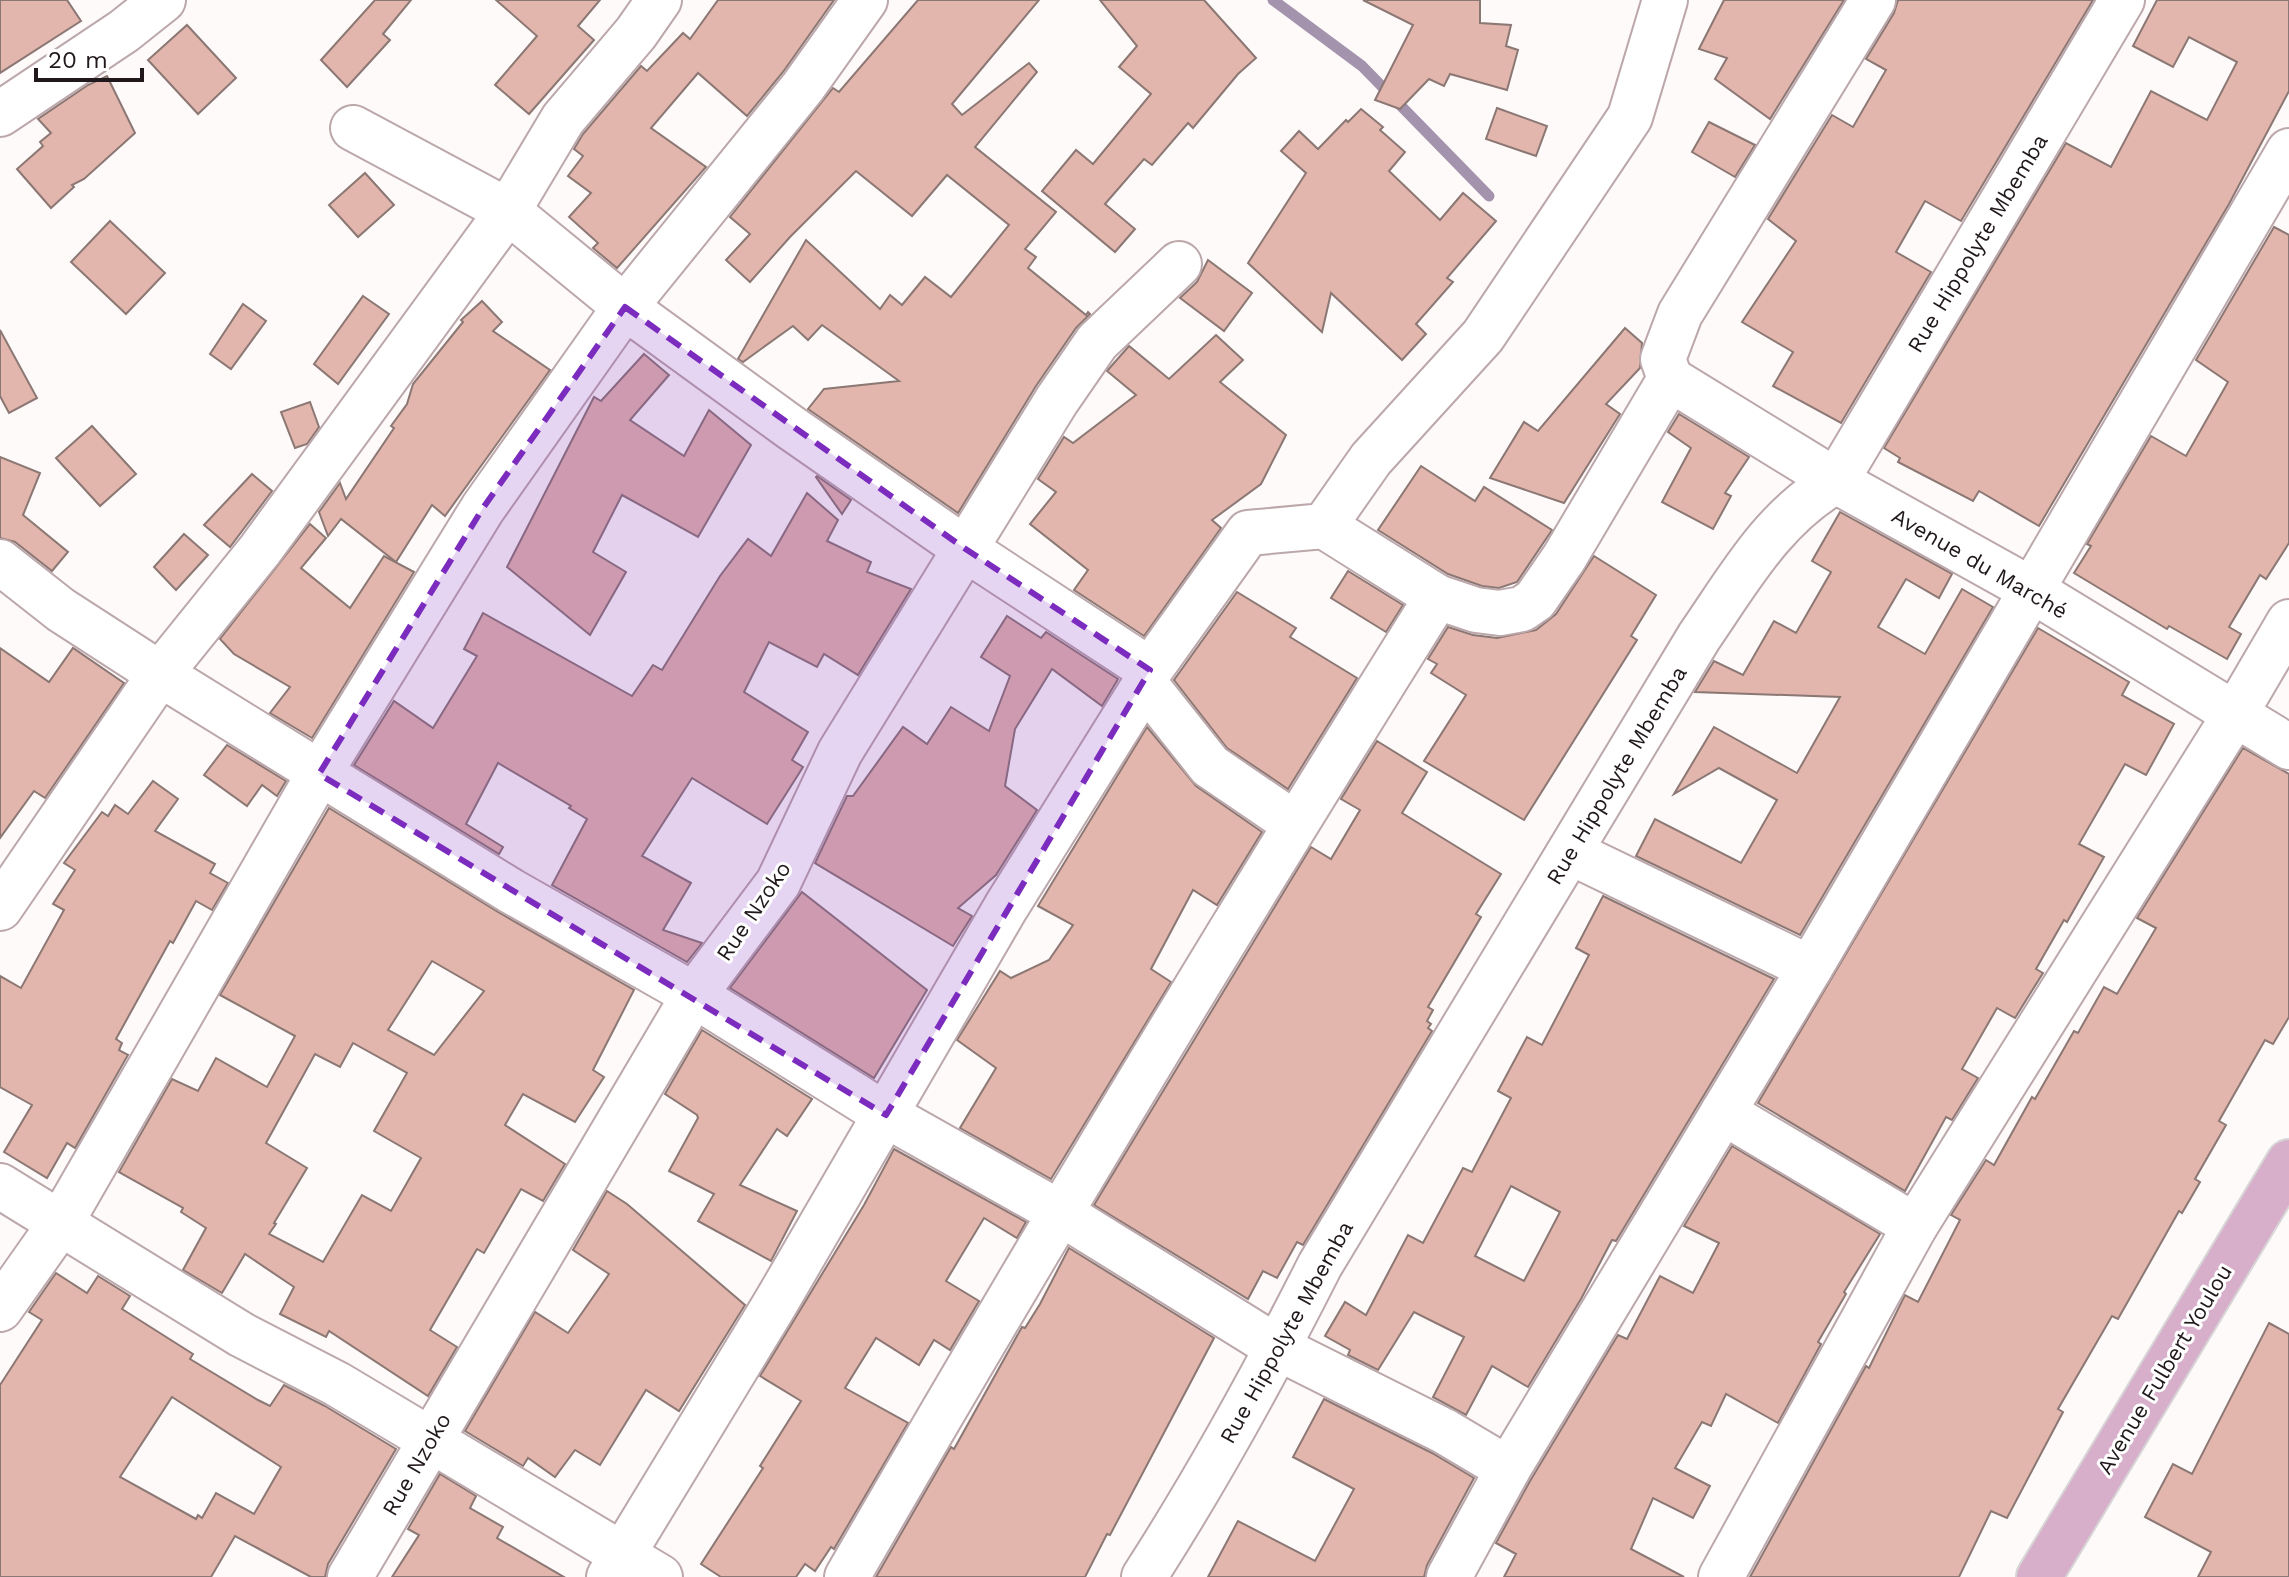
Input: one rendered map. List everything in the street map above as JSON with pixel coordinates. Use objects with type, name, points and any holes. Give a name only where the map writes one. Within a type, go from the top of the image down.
[{"type":"main road","name":"Avenue Fulbert Youlou","points":[[2039,1577],[2289,1162]]},
{"type":"street","points":[[0,114],[116,16],[163,0]]},
{"type":"street","points":[[0,908],[160,674],[260,550],[508,211],[563,119],[636,33],[659,0]]},
{"type":"street","points":[[0,1309],[60,1224],[319,774],[483,508],[625,307],[803,87],[865,0]]},
{"type":"street","points":[[1324,526],[1371,459],[1483,336],[1630,117],[1665,0]]},
{"type":"street","points":[[0,1186],[242,1335],[337,1384],[430,1439],[632,1569],[1006,907],[1148,677],[1248,533],[1324,526],[1437,597],[1476,610],[1500,613],[1522,609],[1535,600],[1564,558],[1670,379],[1663,359],[1680,314],[1873,0]]},
{"type":"street","name":"Rue Hippolyte Mbemba","points":[[1144,1577],[1190,1505],[1278,1348],[1320,1265],[1699,637],[1765,541],[1815,493],[1836,481],[2122,0]]},
{"type":"street","points":[[353,128],[508,211],[625,307],[790,427],[1148,677],[1210,766],[1295,824]]},
{"type":"street","points":[[1449,1577],[1508,1469],[1810,968],[2289,151]]},
{"type":"street","name":"Rue Nzoko","points":[[350,1577],[694,995],[778,883],[840,752],[1057,400],[1097,342],[1179,264]]},
{"type":"street","name":"Avenue du Marché","points":[[1670,379],[1836,481],[2030,589],[2289,747]]},
{"type":"street","points":[[0,562],[61,610],[160,674],[511,891],[694,995],[886,1115],[1062,1214],[1278,1348],[1444,1431],[1508,1469]]},
{"type":"street","points":[[847,1577],[959,1382],[1295,824],[1437,597]]},
{"type":"street","points":[[1721,1577],[1915,1226],[2234,716],[2289,622]]},
{"type":"street","points":[[1570,852],[1810,968]]},
{"type":"street","points":[[1723,1112],[1915,1226]]},
{"type":"highlighted area","points":[[625,307],[964,548],[1150,670],[886,1115],[319,774],[483,508]]},
{"type":"building","points":[[0,0],[67,0],[81,21],[0,73]]},
{"type":"building","points":[[375,0],[411,0],[383,34],[390,40],[347,87],[321,60]]},
{"type":"building","points":[[496,0],[600,0],[578,26],[594,40],[529,114],[495,85],[537,36]]},
{"type":"building","points":[[718,0],[834,0],[747,116],[698,73],[651,128],[706,167],[617,268],[593,248],[598,243],[569,217],[591,193],[568,176],[583,156],[574,149],[583,134],[641,66],[647,71],[683,33],[690,39]]},
{"type":"building","points":[[918,0],[1039,0],[952,104],[962,115],[1029,63],[1037,72],[975,147],[1056,212],[1025,249],[1036,257],[1028,268],[1086,315],[1088,312],[1090,314],[1076,328],[1036,386],[958,513],[808,409],[824,389],[899,381],[822,325],[808,340],[793,326],[743,362],[738,359],[806,240],[880,309],[890,295],[902,305],[925,277],[951,297],[1009,225],[947,175],[912,216],[856,171],[750,282],[726,260],[750,234],[730,217],[833,88],[839,92]]},
{"type":"building","points":[[1100,0],[1204,0],[1256,58],[1238,74],[1193,128],[1188,123],[1152,165],[1144,159],[1105,204],[1135,229],[1115,252],[1042,191],[1076,150],[1093,164],[1151,94],[1119,67],[1137,46]]},
{"type":"building","points":[[1363,0],[1480,0],[1480,23],[1511,25],[1506,46],[1518,50],[1507,90],[1450,74],[1444,86],[1429,79],[1400,109],[1375,100],[1413,25]]},
{"type":"building","points":[[1724,0],[1844,0],[1770,119],[1715,79],[1727,58],[1699,49]]},
{"type":"building","points":[[1898,0],[2093,0],[1961,221],[1925,201],[1896,252],[1931,272],[1841,423],[1773,386],[1793,352],[1742,322],[1796,241],[1768,219],[1832,115],[1853,127],[1886,70],[1866,59],[1894,13]]},
{"type":"building","points":[[2157,0],[2289,0],[2289,91],[2229,204],[2039,526],[1979,491],[1973,501],[1898,462],[1900,458],[1884,448],[2066,143],[2111,167],[2151,91],[2207,120],[2237,62],[2189,37],[2173,67],[2133,46]]},
{"type":"building","points":[[187,25],[236,78],[198,114],[148,60]]},
{"type":"building","points":[[107,76],[135,133],[84,179],[72,185],[74,187],[51,208],[17,169],[43,146],[40,142],[51,133],[38,119],[88,85]]},
{"type":"building","points":[[1497,108],[1547,126],[1536,156],[1486,139]]},
{"type":"building","points":[[1361,109],[1383,127],[1380,130],[1405,152],[1389,171],[1440,220],[1463,193],[1496,221],[1447,278],[1453,282],[1416,324],[1426,334],[1402,360],[1331,293],[1322,332],[1248,263],[1306,173],[1281,151],[1299,131],[1318,149]]},
{"type":"building","points":[[1709,122],[1755,145],[1735,177],[1692,152]]},
{"type":"building","points":[[365,173],[394,205],[358,237],[329,205]]},
{"type":"building","points":[[110,221],[165,273],[126,314],[71,262]]},
{"type":"building","points":[[2274,227],[2289,235],[2289,543],[2266,579],[2260,575],[2229,627],[2241,634],[2227,659],[2169,626],[2167,629],[2074,573],[2091,546],[2087,544],[2151,436],[2186,456],[2228,382],[2196,360]]},
{"type":"building","points":[[1208,260],[1252,293],[1224,331],[1180,298],[1197,282]]},
{"type":"building","points":[[363,296],[389,314],[338,384],[314,364]]},
{"type":"building","points":[[482,301],[502,322],[493,331],[550,370],[445,516],[432,505],[396,562],[341,519],[328,536],[319,512],[340,483],[346,499],[394,428],[391,426],[407,404],[413,384],[463,322],[461,320]]},
{"type":"building","points":[[243,304],[266,321],[231,369],[210,354]]},
{"type":"building","points":[[1625,328],[1642,343],[1640,368],[1606,404],[1620,414],[1564,503],[1490,478],[1524,422],[1538,431]]},
{"type":"building","points":[[0,330],[37,398],[9,413],[0,396]]},
{"type":"building","points":[[1216,335],[1243,360],[1220,382],[1286,435],[1261,484],[1212,520],[1221,528],[1144,636],[1074,590],[1088,570],[1030,524],[1056,492],[1038,479],[1064,437],[1073,443],[1136,395],[1107,371],[1129,346],[1169,379]]},
{"type":"building","points":[[644,354],[669,375],[630,420],[684,456],[709,410],[751,445],[698,537],[622,495],[593,552],[626,572],[590,635],[507,567],[594,397],[601,401]]},
{"type":"building","points":[[310,402],[319,427],[307,444],[295,448],[281,412]]},
{"type":"building","points":[[1679,414],[1749,457],[1725,493],[1731,496],[1713,529],[1662,502],[1691,448],[1668,432]]},
{"type":"building","points":[[92,426],[136,474],[100,506],[56,458]]},
{"type":"building","points":[[0,457],[40,473],[23,515],[68,552],[52,571],[15,542],[0,538]]},
{"type":"building","points":[[1421,466],[1475,501],[1484,487],[1552,530],[1517,582],[1499,588],[1482,586],[1448,574],[1378,530]]},
{"type":"building","points":[[252,474],[272,491],[230,547],[204,525]]},
{"type":"building","points":[[816,477],[851,500],[842,514]]},
{"type":"building","points":[[807,493],[838,520],[827,541],[871,562],[867,572],[911,589],[858,675],[824,654],[817,667],[769,642],[744,692],[808,732],[792,760],[803,767],[767,824],[692,778],[642,856],[691,883],[663,930],[702,943],[687,962],[552,885],[587,819],[569,808],[571,806],[498,763],[466,824],[503,847],[499,854],[354,765],[394,701],[433,728],[477,656],[464,649],[483,613],[632,696],[653,665],[662,670],[720,576],[748,539],[771,556]]},
{"type":"building","points":[[1840,512],[1952,574],[1939,598],[1906,579],[1878,627],[1925,654],[1962,589],[1993,607],[1800,935],[1636,856],[1655,819],[1741,863],[1777,800],[1719,768],[1674,794],[1714,727],[1797,773],[1840,697],[1695,692],[1714,661],[1743,675],[1774,621],[1796,633],[1831,572],[1812,561]]},
{"type":"building","points":[[310,524],[326,538],[301,568],[350,608],[384,556],[414,572],[312,738],[270,713],[290,687],[234,654],[220,639]]},
{"type":"building","points":[[184,534],[208,555],[176,590],[154,567]]},
{"type":"building","points":[[1594,556],[1656,595],[1631,636],[1637,640],[1524,820],[1424,761],[1466,695],[1431,673],[1437,664],[1428,659],[1448,627],[1497,638],[1536,630],[1556,614]]},
{"type":"building","points":[[1348,571],[1403,605],[1386,632],[1331,598]]},
{"type":"building","points":[[1237,592],[1296,628],[1290,637],[1357,678],[1288,789],[1227,748],[1174,680]]},
{"type":"building","points":[[1007,616],[1041,638],[1046,632],[1118,679],[1102,706],[1052,669],[1015,729],[1005,786],[1037,810],[996,875],[958,908],[972,916],[953,946],[815,863],[847,796],[853,796],[903,727],[927,744],[951,707],[989,731],[1010,676],[981,657]]},
{"type":"building","points":[[2038,628],[2129,682],[2122,695],[2174,724],[2146,775],[2125,764],[2079,844],[2104,857],[2036,969],[2043,973],[2015,1018],[1997,1008],[1962,1069],[1978,1078],[1952,1120],[1946,1117],[1905,1191],[1758,1103]]},
{"type":"building","points":[[0,648],[49,682],[73,648],[124,683],[45,798],[34,791],[0,838]]},
{"type":"building","points":[[1147,727],[1196,786],[1262,832],[1217,905],[1193,890],[1151,969],[1171,982],[1051,1179],[960,1128],[996,1068],[957,1040],[1000,971],[1011,978],[1049,960],[1073,925],[1038,906]]},
{"type":"building","points":[[1377,741],[1427,772],[1402,813],[1501,874],[1476,914],[1481,917],[1428,1007],[1433,1010],[1427,1021],[1432,1031],[1303,1245],[1297,1242],[1277,1278],[1263,1271],[1248,1299],[1094,1205],[1311,847],[1331,859],[1360,810],[1341,799]]},
{"type":"building","points":[[227,745],[286,781],[277,796],[262,785],[247,806],[204,775]]},
{"type":"building","points":[[2243,748],[2289,774],[2289,1017],[2273,1044],[2265,1040],[2219,1121],[2226,1125],[2195,1179],[2200,1182],[2182,1213],[2179,1211],[2118,1319],[2112,1316],[2058,1409],[2063,1412],[2007,1518],[1991,1511],[1959,1577],[1750,1577],[1866,1366],[1869,1368],[1905,1295],[1918,1302],[1960,1220],[1951,1215],[1986,1160],[1994,1165],[2032,1097],[2035,1099],[2074,1031],[2078,1033],[2104,987],[2117,994],[2156,928],[2137,918]]},
{"type":"building","points":[[153,781],[178,799],[155,831],[215,864],[210,873],[228,883],[212,910],[196,901],[173,943],[170,941],[116,1039],[122,1043],[119,1050],[128,1055],[75,1148],[67,1143],[47,1178],[4,1152],[32,1105],[0,1087],[0,976],[21,988],[64,910],[53,904],[75,870],[64,863],[102,812],[108,816],[115,805],[128,814]]},
{"type":"building","points":[[329,808],[498,912],[634,990],[593,1070],[604,1077],[575,1122],[523,1094],[505,1125],[565,1164],[543,1201],[521,1189],[484,1253],[477,1249],[430,1330],[457,1347],[428,1396],[329,1331],[326,1337],[280,1314],[294,1287],[245,1254],[222,1293],[183,1270],[206,1228],[181,1212],[183,1208],[119,1172],[172,1079],[198,1091],[216,1058],[267,1087],[295,1036],[220,995]],"holes":[[[432,961],[484,991],[434,1055],[388,1030]],[[353,1043],[407,1073],[374,1131],[421,1158],[391,1211],[362,1195],[323,1262],[269,1234],[307,1168],[266,1143],[315,1054],[340,1067]]]},
{"type":"building","points":[[802,892],[927,990],[874,1078],[730,988]]},
{"type":"building","points":[[1603,896],[1774,979],[1616,1241],[1612,1240],[1528,1387],[1492,1366],[1466,1415],[1433,1397],[1464,1337],[1414,1312],[1378,1370],[1348,1355],[1350,1350],[1325,1336],[1345,1302],[1366,1315],[1408,1235],[1423,1243],[1463,1168],[1472,1172],[1511,1098],[1498,1091],[1527,1037],[1542,1045],[1589,955],[1576,948]],"holes":[[[1511,1186],[1560,1212],[1524,1281],[1475,1256]]]},
{"type":"building","points":[[702,1030],[812,1099],[787,1136],[777,1129],[740,1185],[797,1211],[771,1261],[698,1221],[714,1194],[669,1171],[698,1118],[665,1094]]},
{"type":"building","points":[[1732,1146],[1880,1234],[1844,1292],[1846,1294],[1818,1342],[1821,1344],[1778,1423],[1726,1394],[1711,1426],[1702,1422],[1675,1468],[1710,1486],[1693,1518],[1653,1498],[1631,1549],[1684,1577],[1504,1577],[1516,1554],[1496,1543],[1618,1335],[1627,1339],[1660,1276],[1693,1293],[1719,1243],[1684,1226]]},
{"type":"building","points":[[894,1149],[1026,1222],[1017,1238],[984,1218],[946,1281],[979,1301],[950,1350],[934,1340],[919,1365],[876,1338],[845,1388],[908,1423],[834,1549],[831,1547],[815,1571],[805,1564],[796,1577],[721,1577],[701,1564],[763,1468],[760,1466],[801,1401],[760,1376],[864,1205]]},
{"type":"building","points":[[607,1191],[627,1204],[745,1305],[679,1411],[646,1390],[600,1465],[575,1450],[555,1477],[528,1458],[523,1466],[465,1431],[535,1312],[568,1333],[609,1274],[573,1250]]},
{"type":"building","points":[[1069,1248],[1214,1338],[1110,1535],[1107,1534],[1085,1577],[876,1577],[951,1447],[954,1449],[1022,1327],[1025,1328],[1040,1304]]},
{"type":"building","points":[[56,1273],[87,1293],[98,1276],[130,1296],[122,1309],[193,1354],[190,1359],[258,1400],[270,1406],[284,1385],[396,1449],[328,1564],[325,1577],[311,1577],[235,1536],[211,1577],[0,1577],[0,1385],[42,1320],[29,1312]],"holes":[[[172,1397],[281,1467],[254,1514],[216,1493],[202,1518],[198,1515],[196,1519],[120,1477]]]},
{"type":"building","points":[[2269,1323],[2289,1334],[2289,1577],[2198,1577],[2211,1552],[2145,1517],[2173,1464],[2192,1474]]},
{"type":"building","points":[[1324,1399],[1432,1453],[1474,1478],[1427,1565],[1424,1577],[1208,1577],[1238,1521],[1315,1561],[1354,1489],[1293,1457]]},
{"type":"building","points":[[440,1474],[476,1496],[470,1508],[503,1527],[497,1538],[564,1577],[392,1577],[419,1535],[408,1529]]},
{"type":"waterway","points":[[1273,0],[1362,66],[1489,196]]}]
